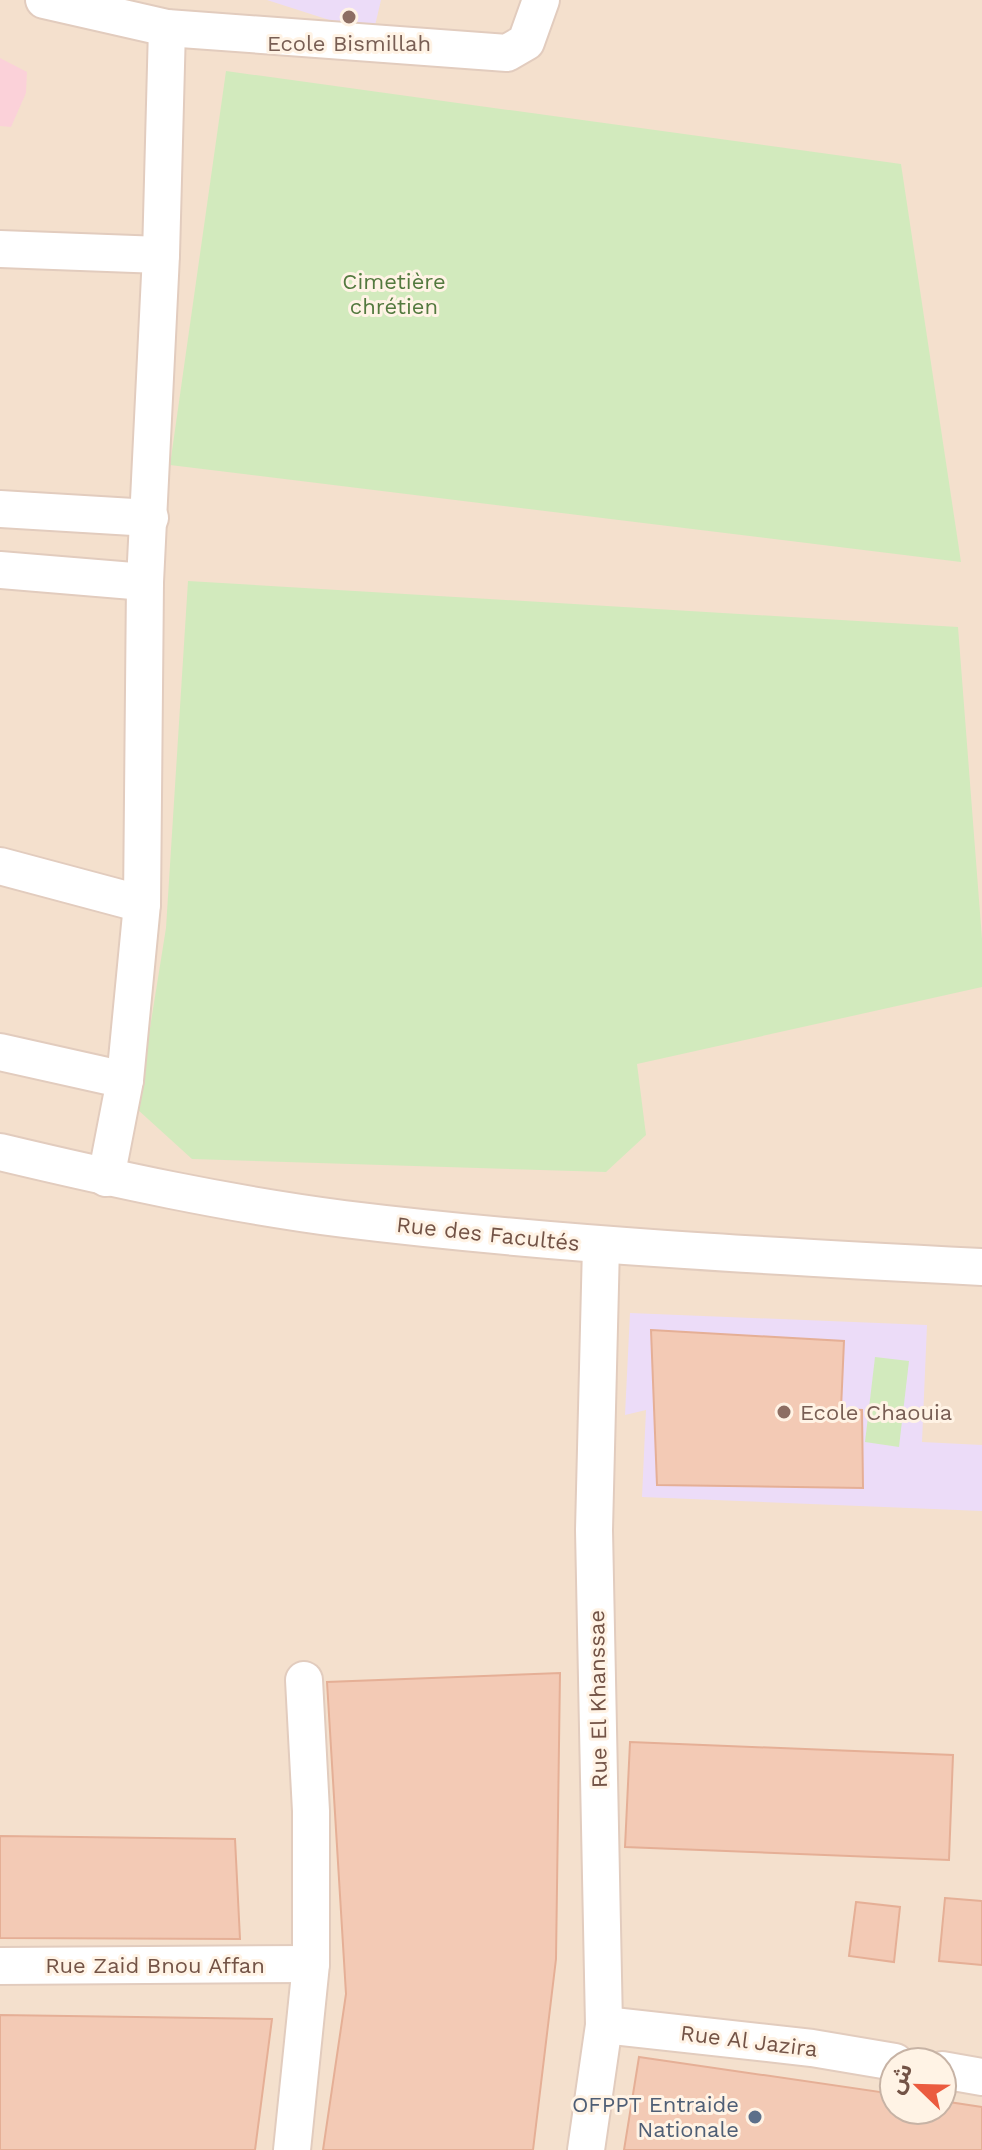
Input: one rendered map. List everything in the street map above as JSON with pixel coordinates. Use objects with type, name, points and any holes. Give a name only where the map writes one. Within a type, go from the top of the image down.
[{"type":"street","points":[[44,0],[167,28],[507,53],[526,42],[541,0]]},
{"type":"street","points":[[106,1178],[125,1080],[142,904],[145,582],[161,255],[167,28]]},
{"type":"street","points":[[0,249],[161,255]]},
{"type":"street","points":[[0,509],[150,518]]},
{"type":"street","points":[[0,570],[145,582]]},
{"type":"street","points":[[0,866],[142,904]]},
{"type":"street","points":[[0,1052],[125,1080]]},
{"type":"street","name":"Rue des Facultés","points":[[0,1152],[106,1178],[341,1218],[601,1246],[982,1267]]},
{"type":"street","name":"Rue El Khanssae","points":[[586,2150],[604,2025],[594,1530],[601,1246]]},
{"type":"street","points":[[292,2150],[311,1964],[311,1811],[304,1680]]},
{"type":"street","name":"Rue Zaid Bnou Affan","points":[[0,1966],[311,1964]]},
{"type":"street","name":"Rue Al Jazira","points":[[604,2025],[812,2048],[878,2059]]},
{"type":"street","points":[[958,2073],[982,2077]]},
{"type":"shaded area","points":[[0,0],[982,0],[982,2150],[0,2150]]},
{"type":"shaded area","name":"Ecole Bismillah","points":[[267,0],[381,0],[373,34]]},
{"type":"shaded area","points":[[0,58],[27,72],[26,93],[11,127],[0,126]]},
{"type":"shaded area","name":"Ecole Chaouia","points":[[630,1313],[927,1325],[922,1442],[982,1445],[982,1511],[642,1497],[646,1410],[625,1415]]},
{"type":"green space","name":"Cimetière chrétien","points":[[226,71],[901,164],[961,562],[170,465]]},
{"type":"green space","points":[[188,581],[958,627],[982,939],[982,987],[637,1064],[646,1135],[606,1172],[192,1159],[137,1109],[166,928]]},
{"type":"green space","points":[[875,1357],[909,1361],[899,1447],[865,1442]]},
{"type":"building","points":[[651,1330],[844,1341],[841,1409],[862,1410],[863,1488],[657,1485]]},
{"type":"building","points":[[560,1673],[556,1959],[533,2150],[323,2150],[346,1994],[327,1682]]},
{"type":"building","points":[[630,1742],[953,1755],[949,1860],[625,1847]]},
{"type":"building","points":[[0,1836],[235,1839],[240,1939],[0,1938]]},
{"type":"building","points":[[945,1898],[982,1901],[982,1965],[939,1961]]},
{"type":"building","points":[[856,1902],[900,1907],[894,1962],[849,1956]]},
{"type":"building","points":[[0,2015],[272,2019],[255,2150],[0,2150]]},
{"type":"building","points":[[639,2057],[878,2092],[878,2126],[958,2126],[958,2103],[982,2107],[982,2150],[624,2150]]},
{"type":"place","name":"Ecole Bismillah","points":[[349,17]]},
{"type":"place","name":"Ecole Chaouia","points":[[784,1412]]},
{"type":"place","name":"OFPPT Entraide Nationale","points":[[755,2117]]}]
